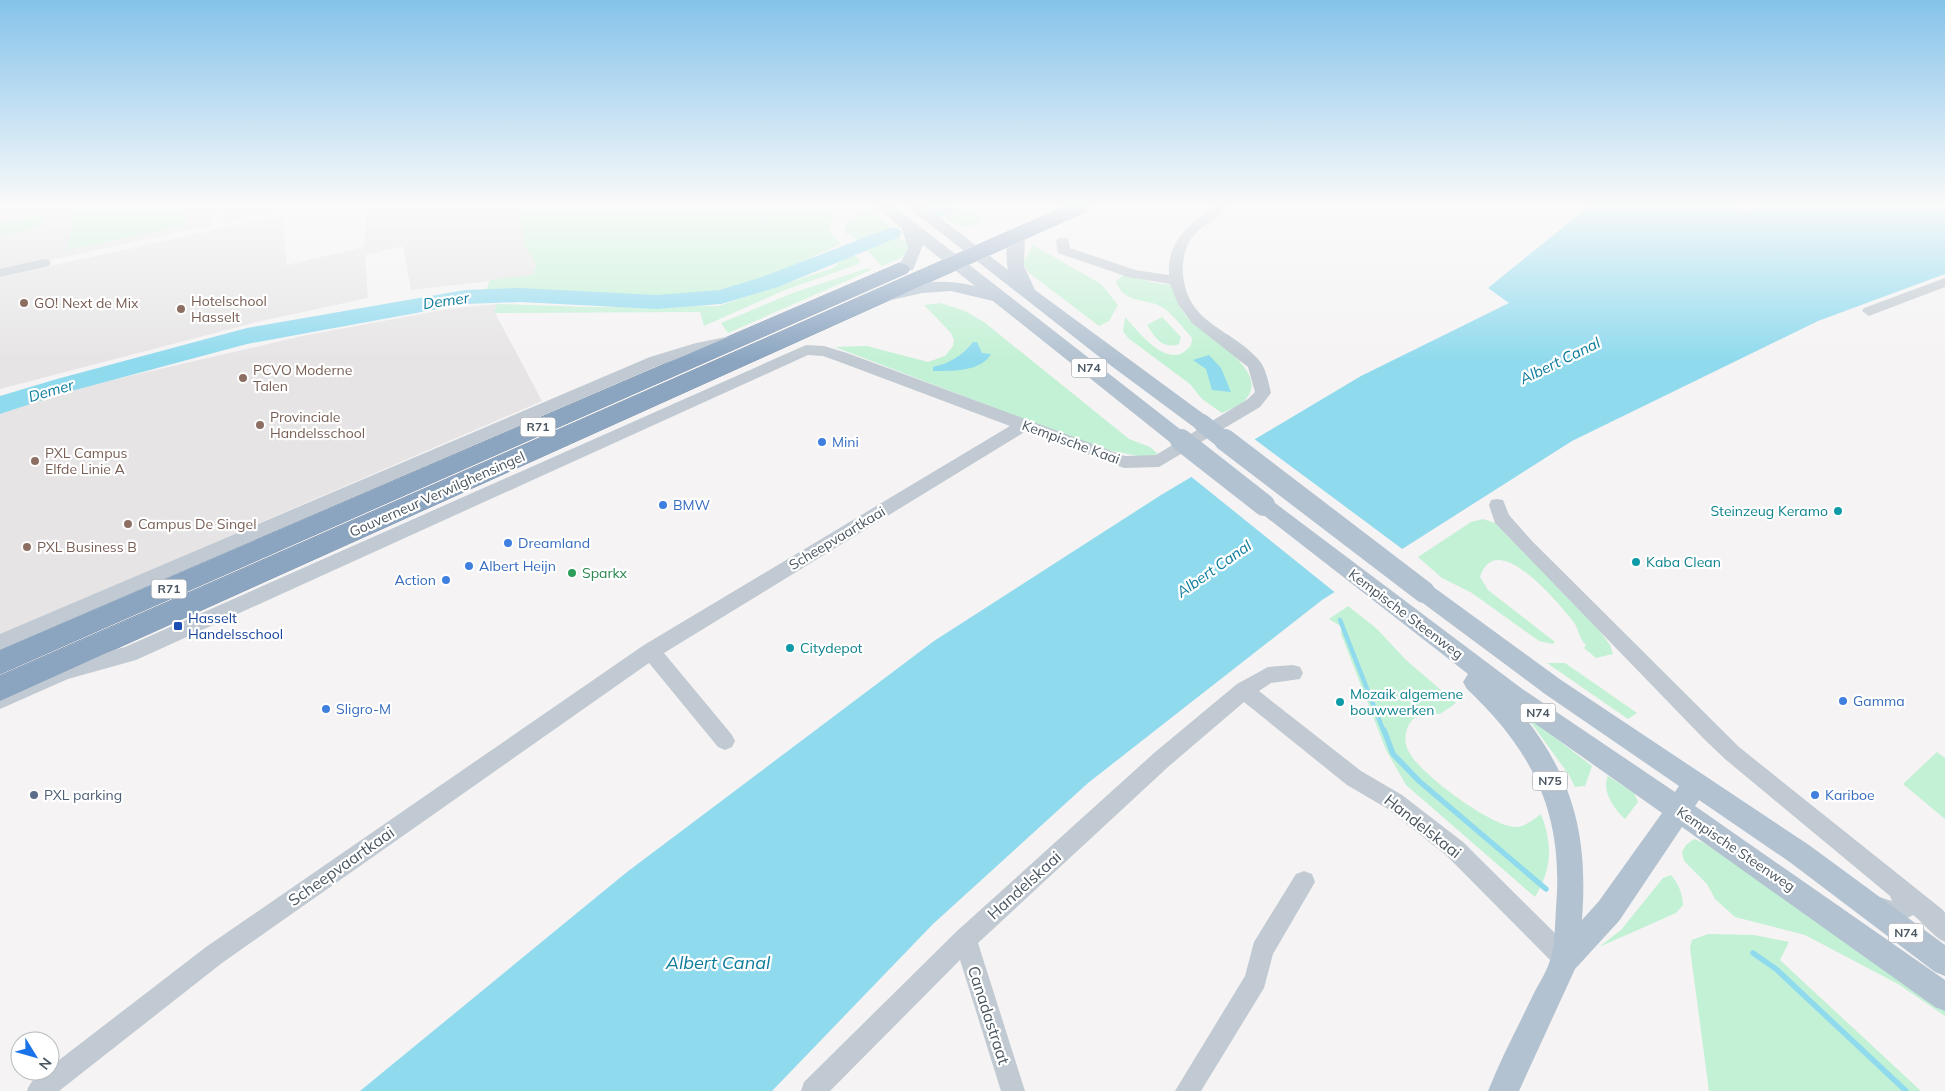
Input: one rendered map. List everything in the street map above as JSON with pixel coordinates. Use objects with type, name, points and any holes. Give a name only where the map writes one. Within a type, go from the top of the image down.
[{"type":"highway","name":"Gouverneur Verwilghensingel","points":[[0,662],[907,266],[944,258]]},
{"type":"highway","name":"Gouverneur Verwilghensingel","points":[[0,689],[879,298],[946,258]]},
{"type":"main road","points":[[907,266],[911,258]]},
{"type":"main road","name":"Kempische Steenweg","points":[[949,258],[1401,611],[1513,695],[1803,894],[1945,997]]},
{"type":"main road","name":"Kempische Steenweg","points":[[982,258],[1031,297],[1553,687],[1800,854],[1945,962]]},
{"type":"main road","points":[[1014,258],[1017,276],[1031,297]]},
{"type":"main road","points":[[879,298],[922,288],[951,286],[1000,298]]},
{"type":"main road","name":"N75","points":[[1401,611],[1432,649],[1491,696],[1538,754],[1563,815],[1570,851],[1569,916],[1565,959]]},
{"type":"main road","name":"N75","points":[[1503,1091],[1565,959],[1609,911],[1679,810],[1695,782]]},
{"type":"street","points":[[1085,258],[1148,279],[1176,280]]},
{"type":"street","name":"Kempische Kaai","points":[[842,357],[1124,462],[1160,461],[1254,403],[1263,393],[1260,378],[1252,361],[1218,337],[1191,314],[1178,293],[1176,280],[1178,258]]},
{"type":"street","points":[[0,273],[44,263]]},
{"type":"street","points":[[1869,311],[1945,282]]},
{"type":"street","name":"Gouverneur Verwilghensingel","points":[[0,642],[655,361],[696,348],[737,340]]},
{"type":"street","name":"Gouverneur Verwilghensingel","points":[[0,700],[64,672],[129,654],[796,353],[814,349],[842,357]]},
{"type":"street","name":"Scheepvaartkaai","points":[[39,1091],[214,955],[650,651],[1024,425]]},
{"type":"street","points":[[1497,505],[1502,518],[1526,546],[1711,733],[1798,807],[1899,887],[1935,918],[1945,930]]},
{"type":"street","name":"Gouverneur Verwilghensingel","points":[[163,592],[190,561]]},
{"type":"street","points":[[650,651],[725,741]]},
{"type":"street","name":"Handelskaai","points":[[813,1091],[965,940],[1161,760],[1244,690],[1268,675],[1293,673]]},
{"type":"street","name":"Handelskaai","points":[[1244,690],[1354,778],[1395,802],[1455,849],[1565,959]]},
{"type":"street","points":[[1186,1091],[1256,980],[1262,950],[1304,882]]},
{"type":"street","points":[[1868,905],[1896,913],[1905,908],[1899,887]]},
{"type":"street","name":"Canadastraat","points":[[965,940],[1013,1091]]},
{"type":"shaded area","points":[[0,258],[60,258],[0,271]]},
{"type":"shaded area","name":"Hotelschool Hasselt","points":[[87,258],[286,258],[287,265],[317,258],[365,258],[368,298],[265,320],[0,389],[0,277]]},
{"type":"shaded area","name":"Hotelschool Hasselt","points":[[405,258],[532,258],[536,264],[533,276],[411,290]]},
{"type":"shaded area","name":"Campus De Singel","points":[[497,304],[495,313],[542,401],[0,635],[0,414],[82,387],[302,336],[448,309]]},
{"type":"green space","points":[[532,258],[810,258],[756,282],[712,294],[663,298],[485,293],[490,280],[533,275],[536,264]]},
{"type":"green space","points":[[844,258],[858,258],[860,260],[859,264],[785,290],[704,326],[700,312],[494,313],[497,304],[590,307],[718,306],[833,268]]},
{"type":"green space","points":[[874,258],[901,258],[901,258],[882,266]]},
{"type":"green space","points":[[1026,258],[1056,258],[1101,284],[1118,305],[1109,321],[1099,326],[1028,272],[1023,263]]},
{"type":"green space","points":[[868,268],[871,270],[728,333],[721,323],[795,292]]},
{"type":"green space","points":[[1124,274],[1155,283],[1171,285],[1187,317],[1245,367],[1251,379],[1251,391],[1243,402],[1222,413],[1202,399],[1190,384],[1128,338],[1123,331],[1125,317],[1146,340],[1155,348],[1165,353],[1174,355],[1183,353],[1191,345],[1192,338],[1176,319],[1159,305],[1125,295],[1116,282]]},
{"type":"green space","points":[[940,303],[965,311],[984,322],[1129,439],[1150,447],[1158,454],[1143,457],[1103,449],[835,347],[867,346],[928,362],[945,356],[953,346],[954,340],[951,333],[924,305]]},
{"type":"green space","points":[[1162,317],[1181,337],[1179,344],[1164,344],[1156,338],[1147,325]]},
{"type":"green space","points":[[1483,519],[1495,523],[1598,629],[1610,645],[1613,654],[1596,658],[1584,648],[1586,645],[1566,612],[1542,586],[1513,564],[1499,560],[1488,564],[1480,577],[1488,590],[1555,642],[1553,644],[1539,641],[1472,593],[1442,578],[1418,557],[1471,522]]},
{"type":"green space","points":[[1348,606],[1376,628],[1406,660],[1456,703],[1440,714],[1431,713],[1416,717],[1410,723],[1407,730],[1407,749],[1427,773],[1475,810],[1506,825],[1517,827],[1530,822],[1541,814],[1548,836],[1549,857],[1545,876],[1535,897],[1406,785],[1386,750],[1341,634],[1342,627],[1329,619]]},
{"type":"green space","points":[[1547,663],[1565,663],[1637,713],[1628,719]]},
{"type":"green space","points":[[1532,720],[1592,766],[1585,786],[1575,787],[1569,775],[1530,721]]},
{"type":"green space","points":[[1937,752],[1945,758],[1945,819],[1903,784]]},
{"type":"green space","points":[[1608,776],[1634,793],[1638,802],[1625,819],[1613,805],[1607,793],[1606,781]]},
{"type":"green space","points":[[1694,839],[1704,843],[1945,1008],[1945,1016],[1898,984],[1805,935],[1735,917],[1715,899],[1707,884],[1684,861],[1682,852],[1686,845]]},
{"type":"green space","points":[[1671,875],[1680,889],[1683,900],[1683,905],[1676,913],[1599,947],[1621,930],[1663,878]]},
{"type":"green space","points":[[1708,934],[1754,935],[1789,942],[1780,960],[1921,1091],[1709,1091],[1690,948],[1692,940]]},
{"type":"water","name":"Albert Canal","points":[[1525,258],[1945,258],[1945,274],[1818,321],[1572,441],[1322,600],[1088,783],[933,924],[772,1091],[360,1091],[627,872],[934,641],[1161,495],[1361,376],[1509,303],[1488,288]]},
{"type":"water","points":[[973,342],[977,342],[982,353],[991,354],[986,360],[965,369],[933,371],[933,367],[955,358]]},
{"type":"water","points":[[1209,355],[1221,368],[1231,392],[1212,390],[1206,369],[1193,360]]},
{"type":"pier","points":[[1253,438],[1405,551],[1337,594],[1189,475]]},
{"type":"waterway","name":"Demer","points":[[0,405],[57,387],[247,336],[465,297],[520,295],[657,302],[721,297],[770,282],[830,258]]},
{"type":"waterway","points":[[1340,620],[1384,732]]},
{"type":"waterway","points":[[1384,730],[1393,754],[1419,781],[1546,889]]},
{"type":"waterway","points":[[1753,953],[1776,969],[1906,1091]]},
{"type":"place","name":"GO! Next de Mix","points":[[24,303]]},
{"type":"place","name":"Hotelschool Hasselt","points":[[181,309]]},
{"type":"place","name":"PCVO Moderne Talen","points":[[243,378]]},
{"type":"place","name":"Provinciale Handelsschool","points":[[260,425]]},
{"type":"place","name":"Mini","points":[[822,442]]},
{"type":"place","name":"PXL Campus Elfde Linie A","points":[[35,461]]},
{"type":"place","name":"BMW","points":[[663,505]]},
{"type":"place","name":"Steinzeug Keramo","points":[[1838,511]]},
{"type":"place","name":"Campus De Singel","points":[[128,524]]},
{"type":"place","name":"Dreamland","points":[[508,543]]},
{"type":"place","name":"PXL Business B","points":[[27,547]]},
{"type":"place","name":"Kaba Clean","points":[[1636,562]]},
{"type":"place","name":"Albert Heijn","points":[[469,566]]},
{"type":"place","name":"Sparkx","points":[[572,573]]},
{"type":"place","name":"Action","points":[[446,580]]},
{"type":"place","name":"Hasselt Handelsschool","points":[[178,626]]},
{"type":"place","name":"Citydepot","points":[[790,648]]},
{"type":"place","name":"Gamma","points":[[1843,701]]},
{"type":"place","name":"Mozaik algemene bouwwerken","points":[[1340,702]]},
{"type":"place","name":"Sligro-M","points":[[326,709]]},
{"type":"place","name":"PXL parking","points":[[34,795]]},
{"type":"place","name":"Kariboe","points":[[1815,795]]}]
